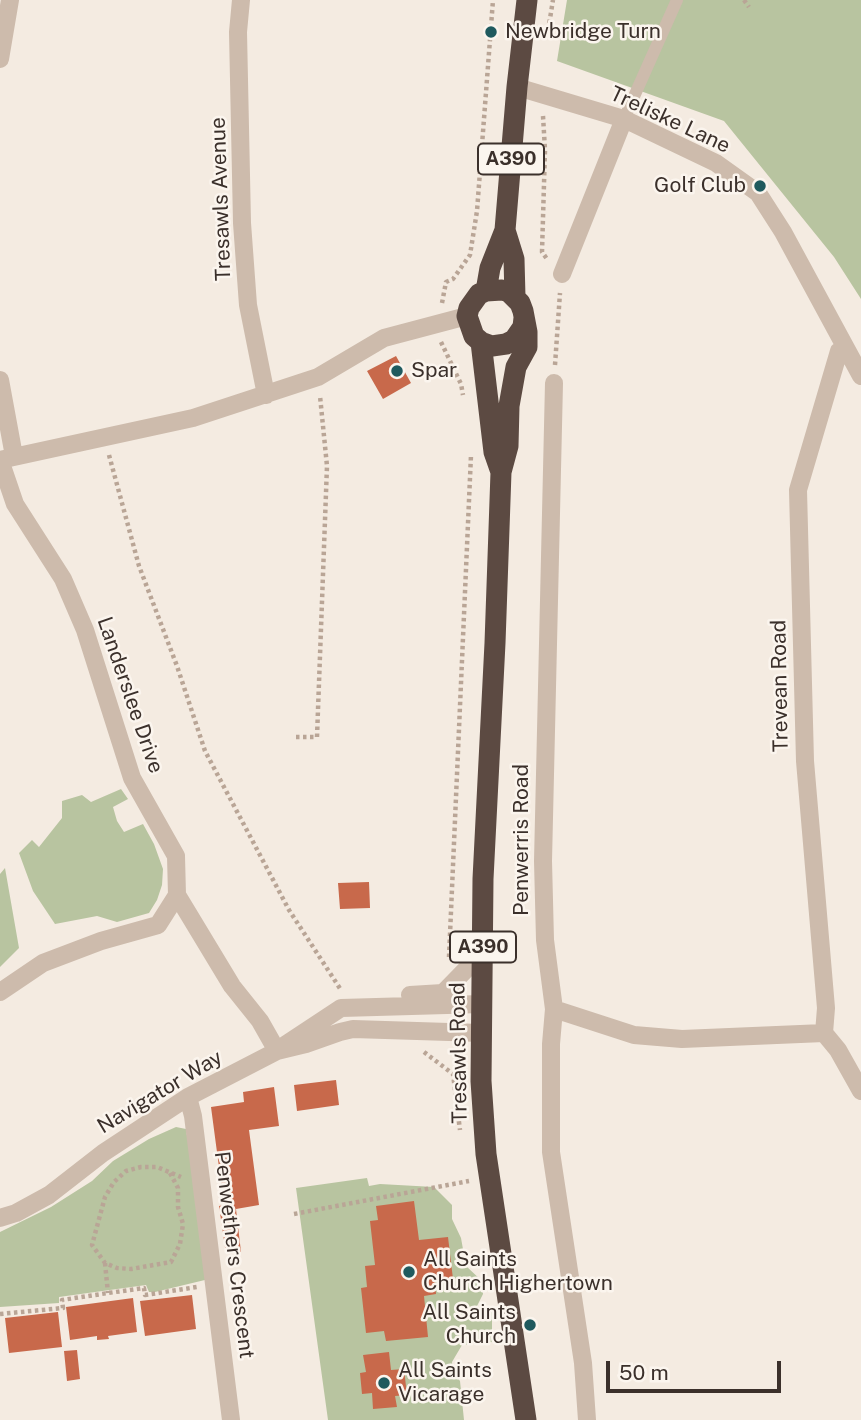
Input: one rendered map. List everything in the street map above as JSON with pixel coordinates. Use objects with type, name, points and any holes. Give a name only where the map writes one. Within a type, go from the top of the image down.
[{"type":"highway","name":"A390","points":[[486,291],[490,268],[505,230],[527,0]]},
{"type":"highway","name":"A390","points":[[505,230],[514,259],[515,297]]},
{"type":"highway","points":[[502,290],[520,303],[524,318],[519,334],[506,344],[492,346],[474,336],[467,316],[473,300],[486,291],[502,290]]},
{"type":"highway","name":"Tresawls Road","points":[[524,318],[527,347],[516,368],[509,406],[508,446],[501,472],[483,879],[481,1081],[490,1177],[526,1420]]},
{"type":"highway","name":"Tresawls Road","points":[[481,342],[494,452],[501,472]]},
{"type":"street","points":[[0,59],[10,0]]},
{"type":"street","name":"Tresawls Avenue","points":[[241,0],[238,32],[244,250],[248,305],[266,395]]},
{"type":"street","name":"Treliske Lane","points":[[517,88],[624,119],[716,163],[758,193],[783,232],[861,376]]},
{"type":"street","points":[[562,274],[624,119]]},
{"type":"street","points":[[5,459],[193,418],[318,377],[384,338],[467,316]]},
{"type":"street","name":"Trevean Road","points":[[824,1033],[826,1008],[805,761],[798,489],[839,351],[845,347]]},
{"type":"street","name":"Landerslee Drive","points":[[0,380],[8,507],[63,579],[85,630],[132,778],[176,856],[177,895],[232,986],[260,1021],[277,1051]]},
{"type":"street","name":"Penwerris Road","points":[[554,383],[543,861],[545,940],[554,1009],[551,1044],[551,1152],[583,1363],[587,1420]]},
{"type":"street","points":[[0,992],[43,963],[101,941],[158,925],[177,895]]},
{"type":"street","points":[[277,1051],[342,1000],[443,993],[482,952]]},
{"type":"street","points":[[342,1000],[482,1004]]},
{"type":"street","points":[[554,1009],[634,1035],[682,1039],[824,1033],[838,1050],[861,1091]]},
{"type":"street","name":"Navigator Way","points":[[0,1218],[16,1213],[49,1195],[103,1153],[188,1097],[277,1051],[353,1029],[481,1033]]},
{"type":"street","name":"Penwethers Crescent","points":[[188,1097],[193,1116],[231,1420]]},
{"type":"lane","points":[[624,119],[677,0]]},
{"type":"path","points":[[464,397],[461,384],[442,347],[437,324],[446,282],[453,279],[470,254],[477,211],[493,0]]},
{"type":"path","points":[[546,47],[553,0]]},
{"type":"path","points":[[744,0],[749,7]]},
{"type":"path","points":[[541,94],[545,150],[542,253],[562,274],[554,383]]},
{"type":"path","points":[[296,737],[317,737],[327,466],[318,377]]},
{"type":"path","points":[[104,438],[139,565],[205,751],[289,910],[342,1000]]},
{"type":"path","points":[[449,962],[471,450]]},
{"type":"path","points":[[422,1031],[421,1049],[453,1074],[461,1141]]},
{"type":"path","points":[[108,1293],[105,1263],[92,1245],[105,1197],[114,1182],[126,1171],[141,1167],[157,1167],[192,1182],[201,1181]]},
{"type":"path","points":[[465,1168],[466,1181]]},
{"type":"path","points":[[105,1263],[117,1268],[131,1269],[171,1262],[180,1244],[183,1224],[178,1207],[178,1188],[170,1173]]},
{"type":"path","points":[[294,1214],[490,1177]]},
{"type":"path","points":[[0,1314],[62,1308],[62,1300],[108,1293],[144,1288],[145,1294],[215,1284]]},
{"type":"green space","points":[[567,0],[861,0],[861,299],[834,257],[724,121],[557,61]]},
{"type":"green space","points":[[121,789],[128,799],[113,807],[117,821],[124,832],[143,824],[163,869],[157,900],[149,913],[117,922],[97,916],[55,924],[33,891],[19,853],[32,840],[39,847],[62,818],[62,801],[82,795],[91,802]]},
{"type":"green space","points":[[5,868],[19,948],[0,967],[0,874]]},
{"type":"green space","points":[[176,1127],[186,1129],[209,1279],[155,1292],[149,1292],[146,1285],[59,1297],[59,1303],[0,1307],[0,1232],[51,1207],[92,1181],[113,1161],[149,1139]]},
{"type":"green space","points":[[367,1178],[369,1186],[380,1184],[434,1187],[452,1205],[452,1219],[461,1238],[466,1266],[482,1281],[483,1294],[477,1306],[492,1312],[492,1342],[462,1345],[452,1362],[453,1372],[460,1381],[464,1420],[328,1420],[296,1188]]},
{"type":"building","points":[[396,356],[411,383],[383,399],[367,371]]},
{"type":"building","points":[[369,882],[370,908],[340,909],[338,883]]},
{"type":"building","points":[[336,1080],[339,1105],[297,1111],[294,1085]]},
{"type":"building","points":[[274,1087],[279,1126],[249,1130],[259,1205],[236,1209],[241,1252],[226,1254],[219,1206],[224,1205],[211,1107],[244,1102],[243,1092]]},
{"type":"building","name":"All Saints Church Highertown","points":[[414,1201],[419,1240],[448,1237],[453,1279],[435,1281],[436,1294],[424,1296],[428,1337],[386,1341],[384,1331],[366,1333],[361,1288],[367,1287],[365,1266],[375,1265],[370,1221],[378,1220],[376,1206]]},
{"type":"building","points":[[192,1295],[196,1329],[145,1336],[140,1301]]},
{"type":"building","points":[[133,1298],[137,1332],[108,1336],[109,1339],[97,1340],[97,1336],[70,1340],[66,1307]]},
{"type":"building","points":[[58,1312],[62,1347],[9,1353],[5,1318]]},
{"type":"building","points":[[77,1350],[80,1379],[67,1381],[64,1351]]},
{"type":"building","name":"All Saints Vicarage","points":[[389,1352],[391,1370],[404,1369],[407,1395],[395,1396],[397,1407],[373,1409],[372,1393],[362,1394],[360,1373],[366,1372],[363,1355]]},
{"type":"place","name":"Newbridge Turn","points":[[491,32]]},
{"type":"place","name":"Golf Club","points":[[760,186]]},
{"type":"place","name":"Spar","points":[[397,371]]},
{"type":"place","name":"All Saints Church Highertown","points":[[409,1272]]},
{"type":"place","name":"All Saints Church","points":[[530,1325]]},
{"type":"place","name":"All Saints Vicarage","points":[[384,1383]]}]
